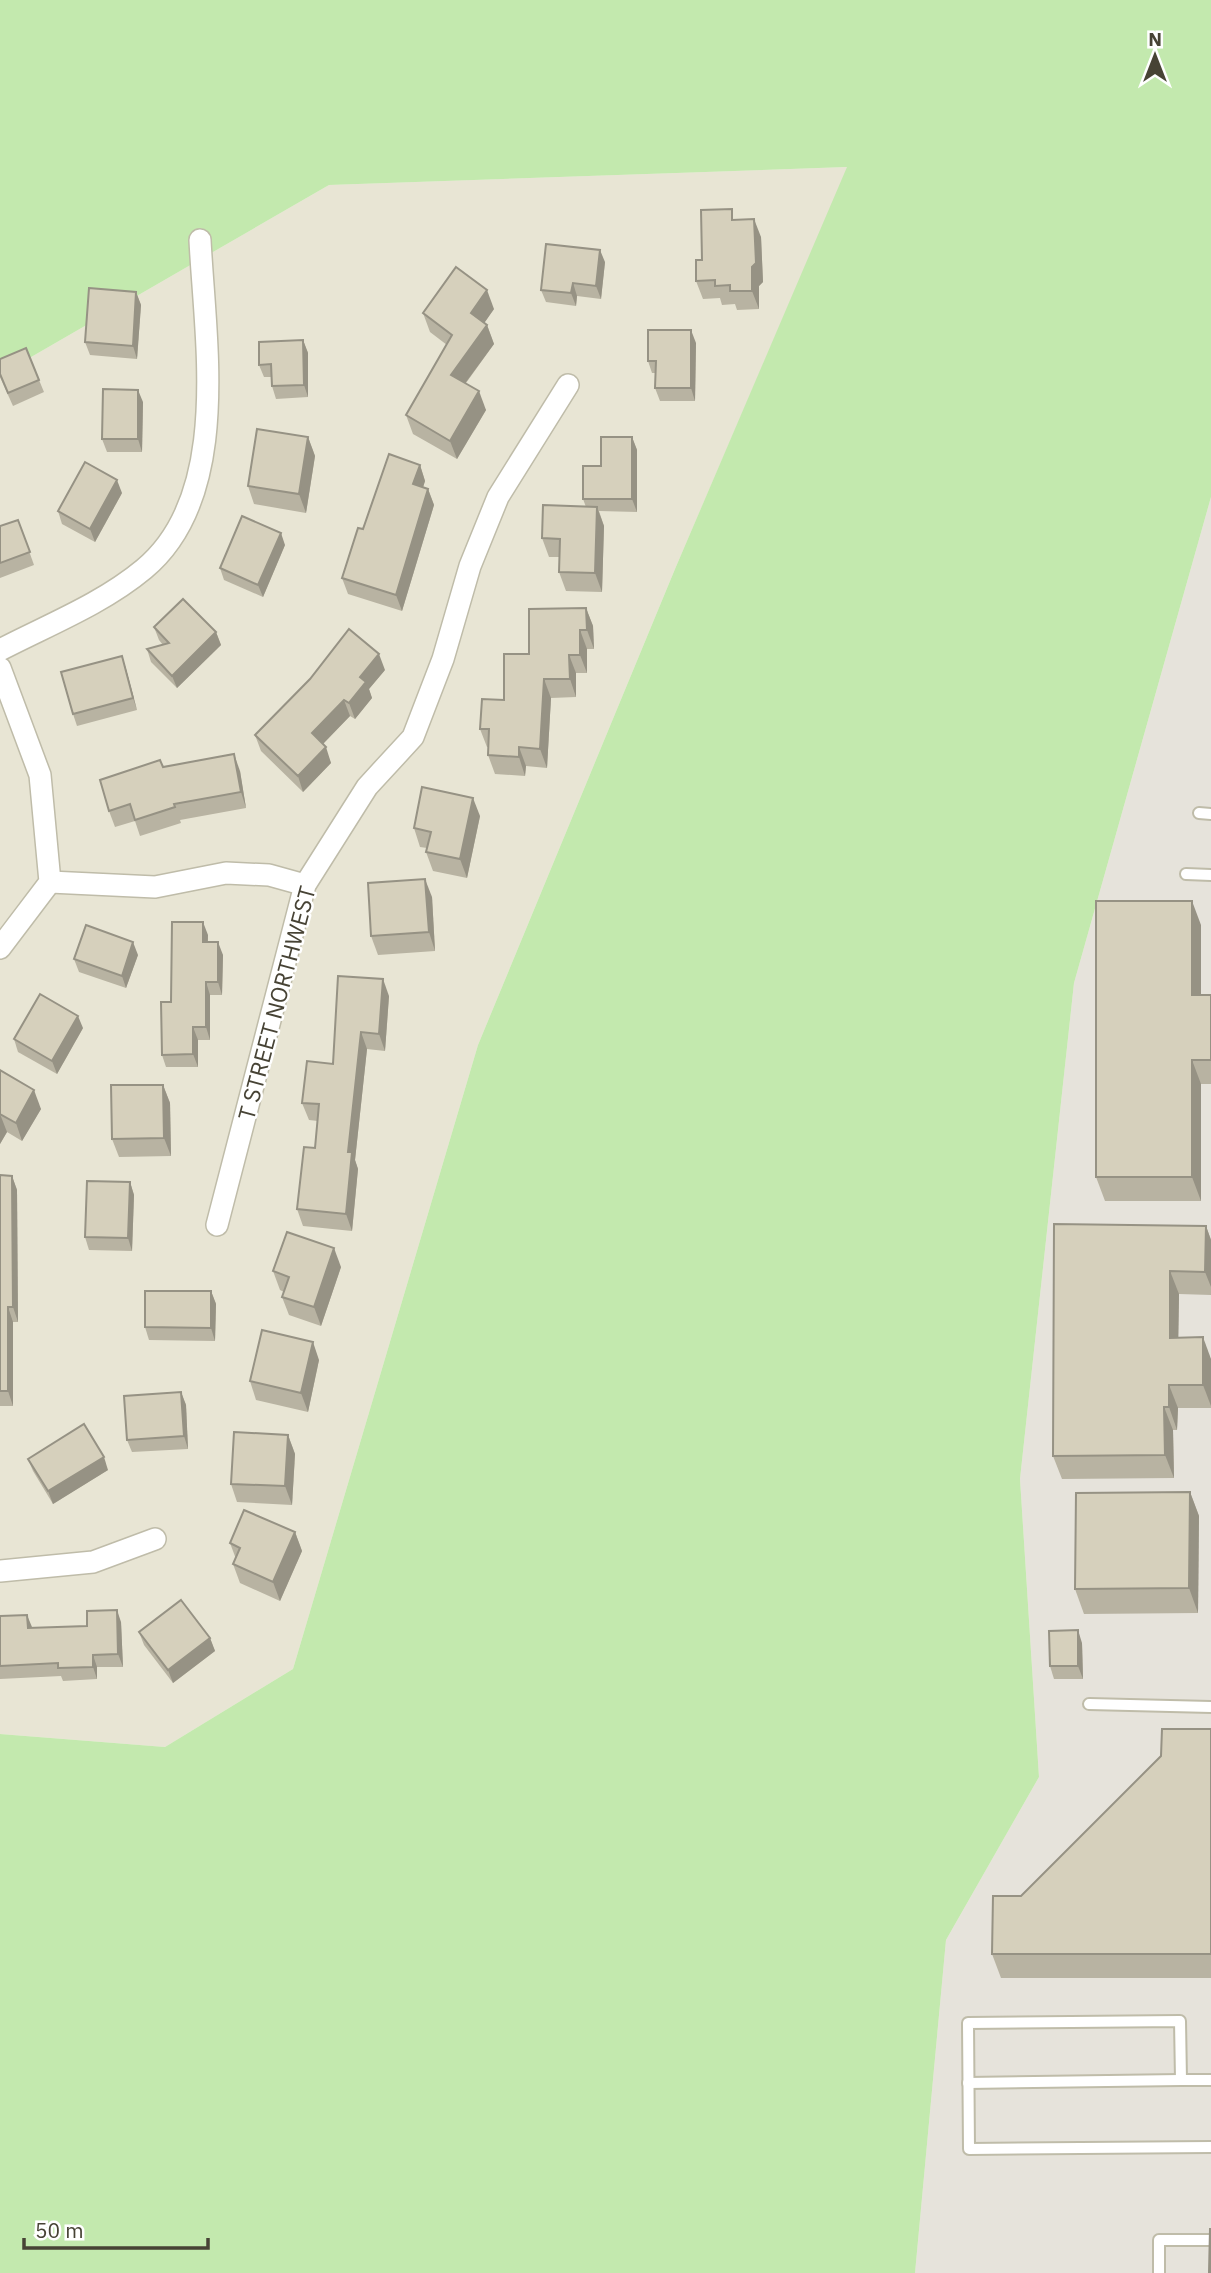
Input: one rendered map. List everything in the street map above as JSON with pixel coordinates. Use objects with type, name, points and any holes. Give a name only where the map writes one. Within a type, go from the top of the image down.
[{"type":"street","points":[[0,650],[100,599],[145,568],[181,526],[202,459],[208,397],[200,240]]},
{"type":"street","name":"T STREET NORTHWEST","points":[[217,1225],[305,885],[367,787],[413,737],[443,659],[470,566],[498,497],[568,385]]},
{"type":"street","points":[[0,668],[40,775],[50,882],[0,948]]},
{"type":"street","points":[[50,882],[155,887],[226,873],[270,875],[305,885]]},
{"type":"street","points":[[0,1571],[93,1562],[155,1539]]},
{"type":"lane","points":[[1186,874],[1211,875]]},
{"type":"lane","points":[[1089,1704],[1211,1706]]},
{"type":"lane","points":[[1181,2080],[1180,2021],[968,2024],[969,2149],[1211,2147]]},
{"type":"lane","points":[[968,2083],[1211,2080]]},
{"type":"lane","points":[[1158,2273],[1158,2240],[1211,2240]]},
{"type":"shaded area","points":[[848,167],[675,569],[478,1045],[293,1669],[165,1747],[0,1734],[0,375],[329,185]]},
{"type":"shaded area","points":[[1211,497],[1211,2273],[915,2273],[946,1940],[1039,1777],[1020,1479],[1074,983]]},
{"type":"green space","points":[[0,0],[1211,0],[1211,497],[1074,983],[1020,1479],[1039,1777],[946,1940],[915,2273],[0,2273],[0,1734],[165,1747],[293,1669],[478,1045],[675,569],[847,167],[329,185],[0,375]]},
{"type":"building","points":[[732,209],[732,220],[754,219],[756,263],[752,267],[752,291],[730,291],[730,285],[715,286],[715,280],[696,281],[696,260],[702,260],[701,210]]},
{"type":"building","points":[[546,244],[600,250],[596,286],[573,283],[571,293],[541,290]]},
{"type":"building","points":[[456,267],[487,290],[471,313],[487,325],[451,375],[479,391],[450,441],[406,415],[452,335],[423,313]]},
{"type":"building","points":[[89,288],[136,292],[133,346],[85,342]]},
{"type":"building","points":[[648,330],[691,330],[691,388],[655,388],[656,361],[648,361]]},
{"type":"building","points":[[303,340],[304,385],[272,386],[271,364],[259,365],[259,342]]},
{"type":"building","points":[[26,348],[39,380],[8,393],[0,374],[0,359]]},
{"type":"building","points":[[103,389],[138,390],[138,439],[102,439]]},
{"type":"building","points":[[257,429],[308,437],[299,494],[248,486]]},
{"type":"building","points":[[601,437],[632,437],[632,499],[583,499],[583,466],[601,466]]},
{"type":"building","points":[[389,454],[420,465],[413,484],[428,489],[396,595],[342,578],[358,528],[363,529]]},
{"type":"building","points":[[85,462],[117,480],[90,529],[58,511]]},
{"type":"building","points":[[543,505],[597,507],[595,573],[559,572],[560,539],[542,538]]},
{"type":"building","points":[[242,516],[281,533],[258,585],[220,568]]},
{"type":"building","points":[[18,520],[30,552],[0,563],[0,526]]},
{"type":"building","points":[[183,599],[216,632],[172,676],[147,649],[169,643],[154,627]]},
{"type":"building","points":[[586,608],[587,630],[580,630],[580,655],[569,655],[570,679],[544,679],[540,749],[519,747],[519,757],[488,755],[489,729],[480,729],[482,699],[504,700],[504,654],[529,654],[529,609]]},
{"type":"building","points":[[349,629],[379,654],[360,677],[366,682],[349,703],[344,700],[312,733],[326,747],[298,776],[255,735],[310,679]]},
{"type":"building","points":[[122,656],[133,698],[73,714],[61,672]]},
{"type":"building","points":[[234,754],[241,792],[174,804],[175,807],[135,820],[130,804],[109,811],[100,780],[160,760],[163,767]]},
{"type":"building","points":[[422,787],[473,798],[460,859],[426,852],[431,832],[414,828]]},
{"type":"building","points":[[425,879],[429,932],[371,936],[368,883]]},
{"type":"building","points":[[1096,901],[1192,901],[1192,995],[1211,995],[1211,1060],[1192,1060],[1192,1177],[1096,1177]]},
{"type":"building","points":[[172,922],[203,922],[203,942],[218,942],[218,982],[206,982],[206,1027],[193,1027],[193,1054],[162,1055],[161,1002],[171,1002]]},
{"type":"building","points":[[86,925],[133,942],[122,976],[74,959]]},
{"type":"building","points":[[338,976],[383,979],[379,1034],[361,1032],[348,1152],[352,1152],[346,1214],[297,1209],[304,1147],[315,1148],[319,1104],[302,1103],[307,1061],[333,1064]]},
{"type":"building","points":[[40,994],[78,1016],[52,1061],[14,1039]]},
{"type":"building","points":[[0,1070],[34,1090],[16,1123],[0,1114]]},
{"type":"building","points":[[111,1085],[163,1085],[164,1138],[112,1139]]},
{"type":"building","points":[[0,1175],[12,1176],[13,1307],[8,1307],[8,1391],[0,1391]]},
{"type":"building","points":[[87,1181],[130,1182],[128,1238],[85,1237]]},
{"type":"building","points":[[1054,1224],[1206,1226],[1205,1272],[1170,1271],[1170,1338],[1203,1337],[1203,1385],[1169,1385],[1169,1407],[1164,1407],[1165,1455],[1053,1456]]},
{"type":"building","points":[[287,1232],[334,1248],[314,1307],[282,1297],[289,1277],[273,1271]]},
{"type":"building","points":[[145,1291],[211,1291],[211,1328],[145,1327]]},
{"type":"building","points":[[262,1330],[313,1342],[301,1393],[250,1381]]},
{"type":"building","points":[[181,1392],[184,1436],[127,1440],[124,1396]]},
{"type":"building","points":[[84,1424],[104,1457],[48,1491],[28,1459]]},
{"type":"building","points":[[234,1432],[288,1435],[285,1486],[231,1484]]},
{"type":"building","points":[[1190,1492],[1189,1588],[1075,1589],[1076,1493]]},
{"type":"building","points":[[244,1510],[295,1532],[273,1582],[233,1564],[240,1548],[230,1543]]},
{"type":"building","points":[[181,1600],[210,1638],[168,1670],[139,1632]]},
{"type":"building","points":[[117,1610],[118,1654],[93,1655],[93,1667],[58,1668],[58,1663],[0,1666],[0,1616],[27,1615],[28,1628],[87,1626],[87,1611]]},
{"type":"building","points":[[1078,1630],[1078,1666],[1050,1666],[1049,1631]]},
{"type":"building","points":[[1162,1729],[1211,1729],[1211,1954],[992,1954],[993,1896],[1021,1896],[1161,1756]]},
{"type":"building","points":[[1210,2229],[1211,2273],[1209,2273]]}]
